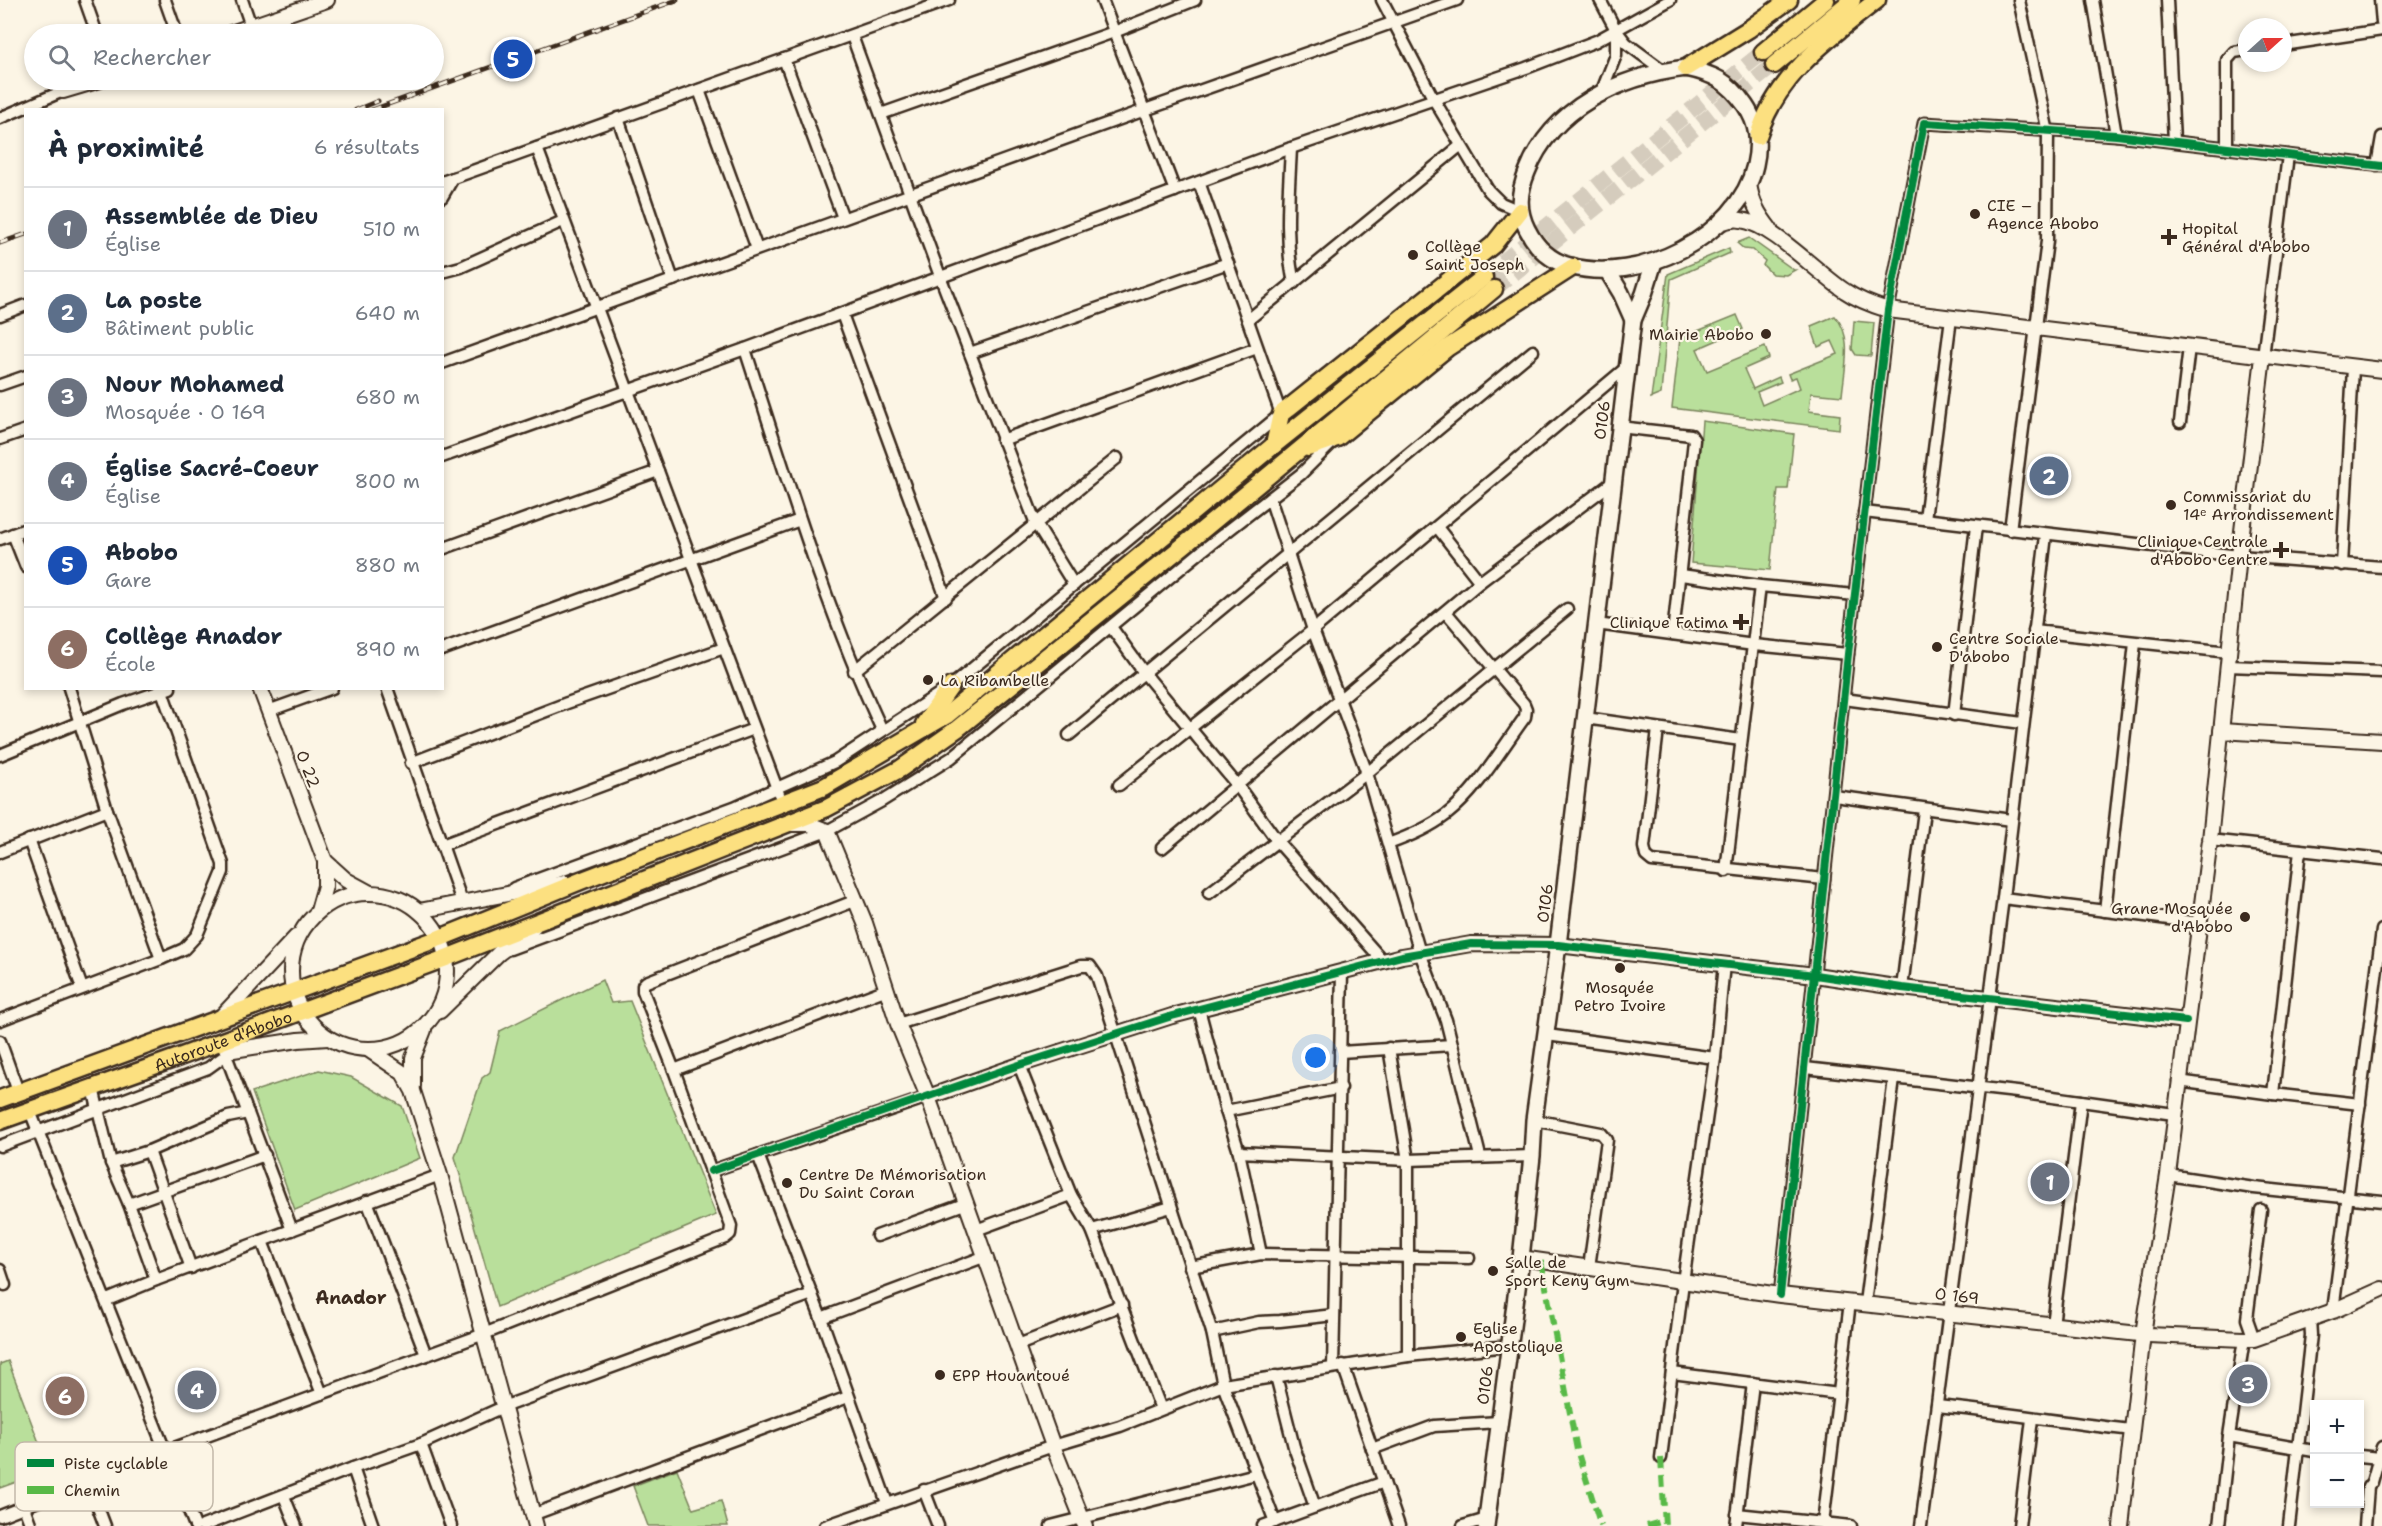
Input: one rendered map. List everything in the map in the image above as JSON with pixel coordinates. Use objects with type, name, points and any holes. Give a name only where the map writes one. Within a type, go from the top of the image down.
[{"type":"main road","points":[[1686,68],[1765,19],[1788,0]]},
{"type":"main road","points":[[1826,0],[1768,58],[1852,0]]},
{"type":"main road","points":[[1758,136],[1772,103],[1799,66],[1815,49],[1877,0]]},
{"type":"main road","points":[[1686,68],[1709,73],[1732,89],[1752,115],[1758,136],[1758,153],[1749,184],[1723,222],[1676,252],[1654,262],[1607,270],[1573,267],[1552,259],[1539,248],[1531,236],[1520,211],[1519,200],[1530,165],[1542,145],[1560,123],[1601,93],[1620,84],[1664,71],[1686,68]]},
{"type":"main road","points":[[1274,445],[1281,414],[1493,245],[1520,211]]},
{"type":"main road","name":"O106","points":[[1486,1522],[1521,1258],[1534,1120],[1558,945],[1633,320],[1654,262]]},
{"type":"main road","points":[[1299,451],[1337,438],[1447,348],[1573,267]]},
{"type":"main road","points":[[1607,270],[1633,320]]},
{"type":"main road","name":"Autoroute d'Abobo","points":[[0,1099],[19,1094],[221,1017],[440,938],[780,797],[825,787],[947,715],[1274,445],[1489,283],[1299,451],[957,729],[900,769],[827,808],[446,958],[179,1057],[0,1120]]},
{"type":"main road","points":[[915,734],[951,686]]},
{"type":"main road","points":[[179,1057],[226,1053]]},
{"type":"street","points":[[85,0],[93,24]]},
{"type":"street","points":[[165,0],[173,24]]},
{"type":"street","points":[[242,0],[250,24]]},
{"type":"street","points":[[255,24],[298,5],[327,0]]},
{"type":"street","points":[[448,180],[949,0]]},
{"type":"street","points":[[1102,0],[1175,192]]},
{"type":"street","points":[[881,114],[1114,32],[1195,0]]},
{"type":"street","points":[[1382,0],[1460,146],[1494,198],[1520,211]]},
{"type":"street","points":[[444,362],[1457,0]]},
{"type":"street","points":[[1600,0],[1616,30],[1640,55],[1664,71]]},
{"type":"street","points":[[444,457],[745,350],[1290,148],[1526,68],[1596,41],[1670,0]]},
{"type":"street","points":[[2010,530],[2048,241],[2048,132],[2019,0]]},
{"type":"street","points":[[2093,0],[2116,135]]},
{"type":"street","points":[[2167,0],[2174,141]]},
{"type":"street","points":[[2380,0],[2382,23]]},
{"type":"street","points":[[1601,93],[1616,55],[1616,30]]},
{"type":"street","points":[[2292,44],[2382,30]]},
{"type":"street","points":[[852,36],[1002,440],[1036,524],[1074,585]]},
{"type":"street","points":[[2227,148],[2227,60],[2234,52],[2238,51]]},
{"type":"street","points":[[784,59],[843,218]]},
{"type":"street","points":[[0,118],[66,90]]},
{"type":"street","points":[[699,90],[757,249]]},
{"type":"street","points":[[618,118],[673,280]]},
{"type":"street","points":[[1780,1295],[1848,654],[1888,310],[1924,123],[2116,135],[2380,166],[2382,137]]},
{"type":"street","points":[[1248,320],[1460,146]]},
{"type":"street","points":[[537,148],[780,797]]},
{"type":"street","points":[[1290,148],[1287,226],[1288,255],[1294,283]]},
{"type":"street","points":[[2121,1526],[2143,1334],[2168,1175],[2178,1081],[2200,923],[2239,556],[2288,155]]},
{"type":"street","points":[[494,895],[780,797],[951,686],[1281,414],[1199,182]]},
{"type":"street","points":[[1749,184],[1756,212],[1775,236]]},
{"type":"street","points":[[1723,222],[1743,220],[1775,236],[1846,292],[1867,303],[1888,310],[2382,370]]},
{"type":"street","points":[[444,272],[461,267],[563,221]]},
{"type":"street","points":[[970,353],[1228,263]]},
{"type":"street","points":[[0,315],[24,306]]},
{"type":"street","points":[[842,314],[946,598]]},
{"type":"street","points":[[1925,519],[1952,318]]},
{"type":"street","points":[[2180,422],[2189,347]]},
{"type":"street","points":[[1002,440],[1257,348]]},
{"type":"street","points":[[745,350],[800,520],[854,671],[882,730]]},
{"type":"street","points":[[1069,735],[1533,351]]},
{"type":"street","points":[[1119,785],[1313,630],[1627,367]]},
{"type":"street","points":[[2342,565],[2353,368]]},
{"type":"street","points":[[0,385],[24,377]]},
{"type":"street","points":[[1619,427],[1693,437],[1681,575],[1673,634]]},
{"type":"street","points":[[0,439],[24,431]]},
{"type":"street","points":[[499,953],[827,831],[882,801],[951,758],[1013,704],[1301,474],[1337,438]]},
{"type":"street","points":[[854,671],[1117,458]]},
{"type":"street","points":[[444,548],[658,471]]},
{"type":"street","points":[[1162,848],[1338,698],[1480,582],[1613,482]]},
{"type":"street","points":[[1270,498],[1290,552],[1313,630],[1367,773],[1420,953],[1439,997],[1480,1156]]},
{"type":"street","points":[[1864,512],[2239,556],[2382,567]]},
{"type":"street","points":[[444,649],[800,520]]},
{"type":"street","points":[[1954,715],[1976,526]]},
{"type":"street","points":[[1437,527],[1480,582]]},
{"type":"street","points":[[0,539],[24,530]]},
{"type":"street","points":[[13,534],[24,562]]},
{"type":"street","points":[[1921,1526],[1951,1312],[2046,535]]},
{"type":"street","points":[[1681,575],[1760,586],[1855,595]]},
{"type":"street","points":[[1726,871],[1760,586]]},
{"type":"street","points":[[1209,893],[1367,773],[1567,609]]},
{"type":"street","points":[[1388,844],[1408,837],[1446,815],[1469,793],[1525,717],[1524,704],[1446,612]]},
{"type":"street","points":[[1596,624],[1754,645],[1848,654]]},
{"type":"street","points":[[1111,627],[1145,674],[1237,784],[1278,842],[1383,961]]},
{"type":"street","points":[[2034,631],[2135,643],[2228,659],[2382,672]]},
{"type":"street","points":[[2105,911],[2135,643]]},
{"type":"street","points":[[411,763],[567,703],[724,648]]},
{"type":"street","points":[[70,690],[107,810],[161,959]]},
{"type":"street","points":[[0,755],[161,690]]},
{"type":"street","points":[[0,1020],[161,959],[184,949],[197,935],[223,872],[220,851],[189,771],[164,690]]},
{"type":"street","name":"O 22","points":[[261,690],[325,861]]},
{"type":"street","points":[[268,711],[326,690]]},
{"type":"street","points":[[388,690],[411,763],[462,902]]},
{"type":"street","points":[[1844,699],[2022,723]]},
{"type":"street","points":[[1585,718],[1742,740]]},
{"type":"street","points":[[442,845],[754,729]]},
{"type":"street","points":[[1658,729],[1644,847],[1646,856],[1652,861],[1726,871],[1824,879]]},
{"type":"street","points":[[2221,731],[2382,741]]},
{"type":"street","points":[[1834,796],[2011,820]]},
{"type":"street","points":[[0,852],[107,810]]},
{"type":"street","points":[[1902,988],[1924,810]]},
{"type":"street","points":[[786,825],[809,824],[827,831],[856,900],[898,1023],[967,1203],[1053,1446],[1084,1522]]},
{"type":"street","points":[[29,840],[82,988]]},
{"type":"street","points":[[2210,840],[2382,859]]},
{"type":"street","points":[[2273,1094],[2300,850]]},
{"type":"street","points":[[325,861],[346,880],[368,892]]},
{"type":"street","points":[[318,911],[325,886],[325,861]]},
{"type":"street","points":[[419,911],[583,880]]},
{"type":"street","points":[[221,1017],[318,911],[341,897],[368,892],[386,894],[404,901],[431,923],[440,938],[446,958],[446,988],[413,1058],[413,1091]]},
{"type":"street","points":[[2003,898],[2200,923]]},
{"type":"street","points":[[191,1442],[484,1334],[725,1238],[730,1234],[731,1226],[643,991],[643,985],[856,900]]},
{"type":"street","points":[[300,933],[293,952],[290,972],[293,992],[301,1010],[313,1026],[328,1038],[348,1047],[369,1050],[400,1044],[429,1022],[499,953],[554,915]]},
{"type":"street","points":[[2332,1311],[2379,979],[2382,930]]},
{"type":"street","points":[[711,1171],[1019,1065],[1118,1034],[1383,961],[1471,944],[1558,945],[2186,1021]]},
{"type":"street","points":[[1661,1458],[1715,1058],[1724,964]]},
{"type":"street","points":[[898,1023],[1081,966],[1090,966],[1097,976],[1118,1034],[1212,1332],[1223,1385],[1275,1522]]},
{"type":"street","points":[[1342,973],[1334,1314],[1338,1366],[1372,1449],[1399,1526]]},
{"type":"street","points":[[674,1070],[887,988]]},
{"type":"street","points":[[1199,1010],[1239,1152],[1261,1254]]},
{"type":"street","points":[[1546,1035],[1715,1058]]},
{"type":"street","points":[[0,1146],[208,1068],[226,1053],[298,1040],[328,1038]]},
{"type":"street","points":[[0,1041],[19,1094]]},
{"type":"street","points":[[1340,1052],[1452,1045]]},
{"type":"street","points":[[1389,1048],[1408,1160],[1408,1356]]},
{"type":"street","points":[[369,1050],[403,1073],[413,1091],[441,1176],[534,1521],[848,1398]]},
{"type":"street","points":[[226,1053],[292,1230]]},
{"type":"street","points":[[1019,1065],[1071,1195],[1092,1230],[1161,1409]]},
{"type":"street","points":[[1805,1068],[2174,1114]]},
{"type":"street","points":[[1865,1303],[1894,1078]]},
{"type":"street","points":[[2178,1081],[2360,1104]]},
{"type":"street","points":[[93,1088],[111,1163],[129,1204],[156,1280]]},
{"type":"street","points":[[1226,1111],[1341,1088]]},
{"type":"street","points":[[2053,1325],[2081,1101]]},
{"type":"street","points":[[30,1111],[162,1442]]},
{"type":"street","points":[[111,1163],[149,1151],[228,1117],[248,1113]]},
{"type":"street","points":[[1534,1120],[1601,1133],[1607,1140],[1589,1267]]},
{"type":"street","points":[[149,1151],[191,1268]]},
{"type":"street","points":[[1239,1152],[1408,1160],[1532,1156]]},
{"type":"street","points":[[129,1204],[265,1155]]},
{"type":"street","points":[[758,1155],[821,1318],[887,1503]]},
{"type":"street","points":[[2168,1175],[2382,1201]]},
{"type":"street","points":[[107,1300],[367,1201],[441,1176]]},
{"type":"street","points":[[976,1230],[1071,1195]]},
{"type":"street","points":[[367,1201],[426,1355]]},
{"type":"street","points":[[877,1236],[967,1203]]},
{"type":"street","points":[[1092,1230],[1172,1207]]},
{"type":"street","points":[[2219,1526],[2229,1436],[2249,1339],[2247,1319],[2261,1210]]},
{"type":"street","points":[[262,1241],[322,1394]]},
{"type":"street","points":[[1190,1267],[1261,1254],[1469,1258]]},
{"type":"street","points":[[821,1318],[986,1256]]},
{"type":"street","name":"O 169","points":[[1521,1258],[1780,1295],[2143,1334],[2249,1339],[2375,1297],[2382,1289]]},
{"type":"street","points":[[0,1270],[5,1285]]},
{"type":"street","points":[[203,1526],[421,1444],[502,1407],[812,1294]]},
{"type":"street","points":[[1823,1523],[1850,1302]]},
{"type":"street","points":[[1018,1345],[1122,1305]]},
{"type":"street","points":[[1212,1332],[1259,1322],[1334,1314]]},
{"type":"street","points":[[2289,1526],[2311,1335],[2310,1319]]},
{"type":"street","points":[[826,1526],[1053,1446],[1120,1426],[1223,1385],[1408,1356],[1509,1346]]},
{"type":"street","points":[[1672,1372],[1839,1394]]},
{"type":"street","points":[[1276,1376],[1294,1447],[1315,1507]]},
{"type":"street","points":[[1736,1526],[1753,1383]]},
{"type":"street","points":[[1937,1406],[1985,1410],[2032,1419],[2132,1430]]},
{"type":"street","points":[[2019,1526],[2032,1419]]},
{"type":"street","points":[[1372,1449],[1434,1426],[1499,1422]]},
{"type":"street","points":[[2229,1436],[2310,1451]]},
{"type":"street","points":[[421,1444],[451,1526]]},
{"type":"street","points":[[2364,1455],[2381,1452],[2377,1482],[2368,1487],[2365,1526]]},
{"type":"street","points":[[353,1468],[374,1526]]},
{"type":"street","points":[[1051,1526],[1084,1522],[1256,1474]]},
{"type":"street","points":[[1263,1526],[1384,1482]]},
{"type":"street","points":[[924,1490],[938,1526]]},
{"type":"street","points":[[284,1496],[296,1526]]},
{"type":"street","points":[[0,1516],[15,1511]]},
{"type":"street","points":[[25,1511],[31,1526]]},
{"type":"street","points":[[99,1511],[105,1526]]},
{"type":"street","points":[[189,1511],[195,1526]]},
{"type":"street","points":[[1737,1514],[1851,1526]]},
{"type":"street","points":[[1463,1526],[1486,1522]]},
{"type":"green space","points":[[1749,238],[1795,270],[1786,275],[1772,274],[1763,265],[1765,261],[1753,250],[1744,249],[1737,243]]},
{"type":"green space","points":[[1729,248],[1730,253],[1671,279],[1661,394],[1651,398],[1668,274]]},
{"type":"green space","points":[[1737,315],[1743,329],[1697,349],[1707,371],[1765,347],[1769,358],[1744,369],[1753,389],[1779,377],[1781,382],[1757,392],[1762,405],[1800,388],[1796,377],[1790,379],[1788,374],[1838,354],[1832,341],[1818,347],[1811,326],[1835,316],[1841,324],[1846,344],[1842,396],[1811,393],[1809,411],[1840,415],[1839,429],[1672,408],[1680,338]]},
{"type":"green space","points":[[1854,321],[1874,323],[1871,356],[1856,355],[1852,349]]},
{"type":"green space","points":[[1702,421],[1794,434],[1788,489],[1778,489],[1770,570],[1691,563]]},
{"type":"green space","points":[[602,980],[611,1003],[630,1001],[716,1215],[497,1307],[455,1157],[482,1078],[490,1072],[500,1031]]},
{"type":"green space","points":[[319,1070],[351,1077],[402,1106],[420,1158],[295,1210],[252,1092]]},
{"type":"green space","points":[[8,1361],[39,1442],[15,1442],[15,1483],[0,1488],[0,1364]]},
{"type":"green space","points":[[677,1469],[693,1509],[721,1501],[728,1526],[648,1526],[633,1486]]},
{"type":"tunnel","points":[[1484,277],[1763,52]]},
{"type":"tunnel","points":[[1494,289],[1774,65]]},
{"type":"railway","points":[[444,84],[677,0]]},
{"type":"railway","points":[[378,108],[427,90]]},
{"type":"railway","points":[[361,108],[378,101]]},
{"type":"railway","points":[[0,243],[24,235]]},
{"type":"marked path","points":[[1541,1261],[1577,1450],[1601,1526]]},
{"type":"marked path","points":[[1661,1458],[1665,1526]]},
{"type":"marked path","points":[[1647,1526],[1664,1521]]},
{"type":"cycle path","points":[[1780,1295],[1848,654],[1888,310],[1924,123],[2116,135],[2382,166]]},
{"type":"cycle path","points":[[711,1171],[1019,1065],[1172,1016],[1402,956],[1471,944],[1558,945],[2186,1021]]},
{"type":"place","name":"Abobo","points":[[513,59]]},
{"type":"place","name":"CIE – Agence Abobo","points":[[1975,214]]},
{"type":"place","name":"Hopital Général d'Abobo","points":[[2169,237]]},
{"type":"place","name":"Collège Saint Joseph","points":[[1413,255]]},
{"type":"place","name":"Mairie Abobo","points":[[1766,334]]},
{"type":"place","name":"La poste","points":[[2049,476]]},
{"type":"place","name":"Commissariat du 14ᵉ Arrondissement","points":[[2171,505]]},
{"type":"place","name":"Clinique Centrale d'Abobo Centre","points":[[2281,550]]},
{"type":"place","name":"Clinique Fatima","points":[[1741,622]]},
{"type":"place","name":"Centre Sociale D'abobo","points":[[1937,647]]},
{"type":"place","name":"La Ribambelle","points":[[928,680]]},
{"type":"place","name":"Grane Mosquée d'Abobo","points":[[2245,917]]},
{"type":"place","name":"Mosquée Petro Ivoire","points":[[1620,968]]},
{"type":"place","name":"Assemblée de Dieu","points":[[2050,1182]]},
{"type":"place","name":"Centre De Mémorisation Du Saint Coran","points":[[787,1183]]},
{"type":"place","name":"Salle de Sport Keny Gym","points":[[1493,1271]]},
{"type":"place","name":"Eglise Apostolique","points":[[1461,1337]]},
{"type":"place","name":"EPP Houantoué","points":[[940,1375]]},
{"type":"place","name":"Nour Mohamed","points":[[2248,1384]]},
{"type":"place","name":"Église Sacré-Coeur","points":[[197,1390]]},
{"type":"place","name":"Collège Anador","points":[[65,1396]]},
{"type":"district","name":"Anador","points":[[351,1298]]}]
